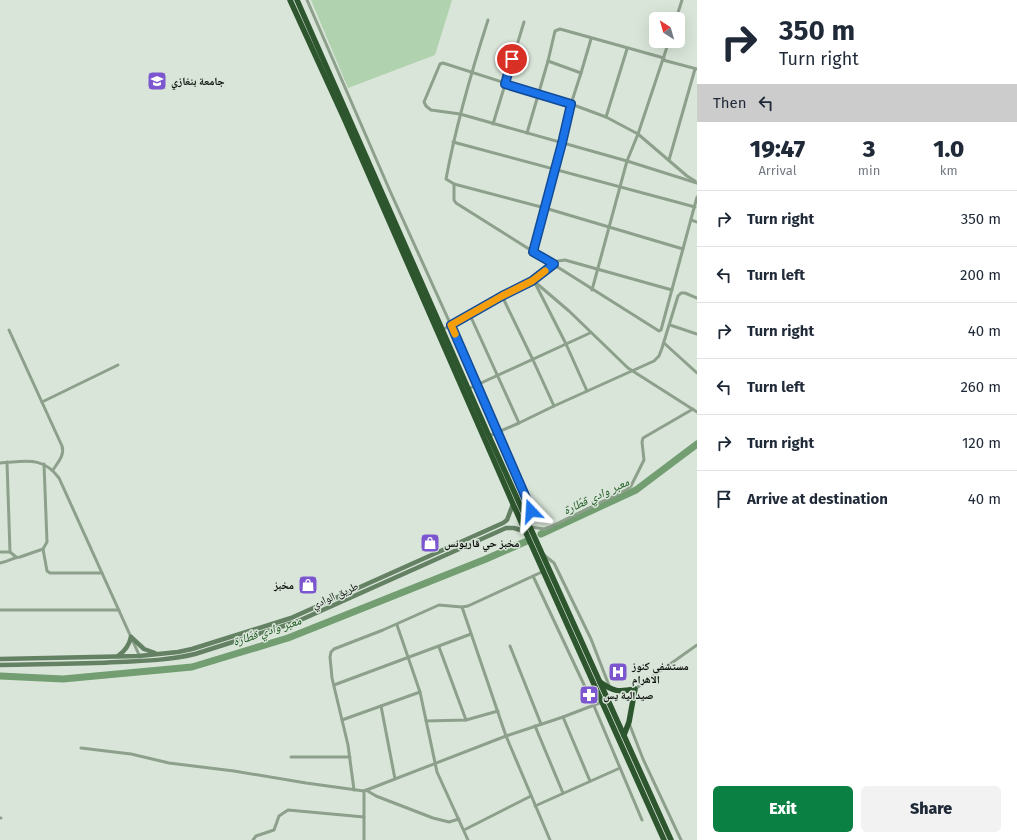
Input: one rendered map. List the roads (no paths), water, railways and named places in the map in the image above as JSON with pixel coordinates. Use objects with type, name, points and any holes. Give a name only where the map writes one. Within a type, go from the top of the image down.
[{"type":"highway","points":[[290,0],[347,125],[513,504],[540,551],[671,840]]},
{"type":"highway","points":[[297,0],[518,499],[544,571],[664,840]]},
{"type":"highway","points":[[599,682],[616,692],[636,689],[629,722],[624,735]]},
{"type":"main road","points":[[513,504],[507,520],[503,523],[506,528],[528,530]]},
{"type":"main road","name":"طريق الوادي","points":[[359,591],[399,570],[503,523]]},
{"type":"main road","name":"طريق الوادي","points":[[0,665],[82,664],[142,661],[178,658],[195,654],[285,626],[304,615],[359,591],[401,575],[506,528]]},
{"type":"main road","points":[[399,570],[401,575]]},
{"type":"main road","name":"طريق الوادي","points":[[0,659],[116,657],[160,654],[192,649],[304,615]]},
{"type":"main road","points":[[116,657],[125,651],[130,637],[144,649],[160,654]]},
{"type":"street","points":[[307,0],[478,384],[526,496],[531,511],[527,521]]},
{"type":"street","points":[[678,12],[682,0]]},
{"type":"street","points":[[488,20],[460,114],[446,179],[454,184],[545,208],[608,228],[683,249]]},
{"type":"street","points":[[493,124],[524,22]]},
{"type":"street","points":[[527,133],[555,31],[560,29],[696,69],[669,160]]},
{"type":"street","points":[[533,252],[556,169],[571,104],[591,39]]},
{"type":"street","points":[[592,290],[627,161],[638,134],[667,48]]},
{"type":"street","points":[[606,117],[627,49]]},
{"type":"street","points":[[548,61],[581,73]]},
{"type":"street","points":[[443,63],[571,104],[606,117],[638,134],[697,183],[627,161],[460,114],[431,110],[424,102],[440,64],[443,63]]},
{"type":"street","points":[[453,142],[695,206]]},
{"type":"street","points":[[454,184],[454,200],[456,203],[659,331],[661,330],[697,197]]},
{"type":"street","points":[[395,222],[403,218]]},
{"type":"street","points":[[691,220],[697,222]]},
{"type":"street","points":[[442,330],[502,296],[533,281],[558,261],[565,260],[672,290]]},
{"type":"street","points":[[533,281],[569,312],[632,371],[697,412]]},
{"type":"street","points":[[533,281],[566,344],[587,391]]},
{"type":"street","points":[[489,436],[632,371],[657,358],[664,343],[678,296],[681,293],[685,293],[697,298]]},
{"type":"street","points":[[502,296],[554,406]]},
{"type":"street","points":[[470,315],[520,423]]},
{"type":"street","points":[[670,325],[697,334]]},
{"type":"street","points":[[9,330],[64,451],[53,470]]},
{"type":"street","points":[[468,389],[590,333]]},
{"type":"street","points":[[664,343],[697,373]]},
{"type":"street","points":[[42,402],[118,365]]},
{"type":"street","points":[[528,530],[550,527],[626,490],[631,486],[644,460],[643,438],[693,409]]},
{"type":"street","points":[[0,463],[34,461],[44,464],[53,470],[64,488],[142,661]]},
{"type":"street","points":[[7,462],[10,552]]},
{"type":"street","points":[[44,464],[47,542],[43,549],[47,571],[50,573],[102,573]]},
{"type":"street","points":[[518,499],[526,496]]},
{"type":"street","points":[[0,563],[8,562],[16,557],[43,549]]},
{"type":"street","points":[[540,551],[554,563],[591,639],[611,690]]},
{"type":"street","points":[[0,552],[10,552],[16,557]]},
{"type":"street","points":[[354,790],[350,757],[334,685],[330,656],[332,650],[397,624],[439,605],[462,607],[468,606],[544,571]]},
{"type":"street","points":[[533,576],[594,706],[642,820]]},
{"type":"street","points":[[462,607],[506,736],[550,840]]},
{"type":"street","points":[[0,610],[119,610]]},
{"type":"street","points":[[570,615],[578,611]]},
{"type":"street","points":[[397,624],[420,692],[440,782],[459,818],[468,840]]},
{"type":"street","points":[[334,685],[471,634]]},
{"type":"street","points":[[636,689],[697,645]]},
{"type":"street","points":[[510,646],[541,724]]},
{"type":"street","points":[[439,647],[466,720]]},
{"type":"street","points":[[342,720],[420,692]]},
{"type":"street","points":[[81,748],[131,754],[169,763],[234,771],[354,790],[365,790],[506,736],[602,702]]},
{"type":"street","points":[[381,706],[395,779]]},
{"type":"street","points":[[426,721],[466,720],[498,711]]},
{"type":"street","points":[[563,717],[590,781]]},
{"type":"street","points":[[629,722],[655,785],[681,840]]},
{"type":"street","points":[[535,726],[564,793]]},
{"type":"street","points":[[291,757],[350,757]]},
{"type":"street","points":[[535,806],[620,768]]},
{"type":"street","points":[[648,788],[655,785]]},
{"type":"street","points":[[365,790],[376,796],[433,818],[450,822],[459,818]]},
{"type":"street","points":[[364,840],[365,790]]},
{"type":"street","points":[[464,830],[531,796]]},
{"type":"street","points":[[252,840],[256,836],[274,830],[279,816],[288,810],[364,817]]},
{"type":"waterway","name":"معبر وادي قطّارة","points":[[541,534],[636,490],[697,444]]},
{"type":"waterway","name":"معبر وادي قطّارة","points":[[0,676],[63,679],[192,667],[288,638],[486,559],[527,541]]},
{"type":"place","name":"جامعة بنغازي","points":[[157,81]]},
{"type":"place","name":"مخبز حي قاريونس","points":[[430,543]]},
{"type":"place","name":"مخبز","points":[[308,585]]},
{"type":"place","name":"مستشفى كنوز الاهرام","points":[[618,672]]},
{"type":"place","name":"صيدالية يس","points":[[589,695]]}]
